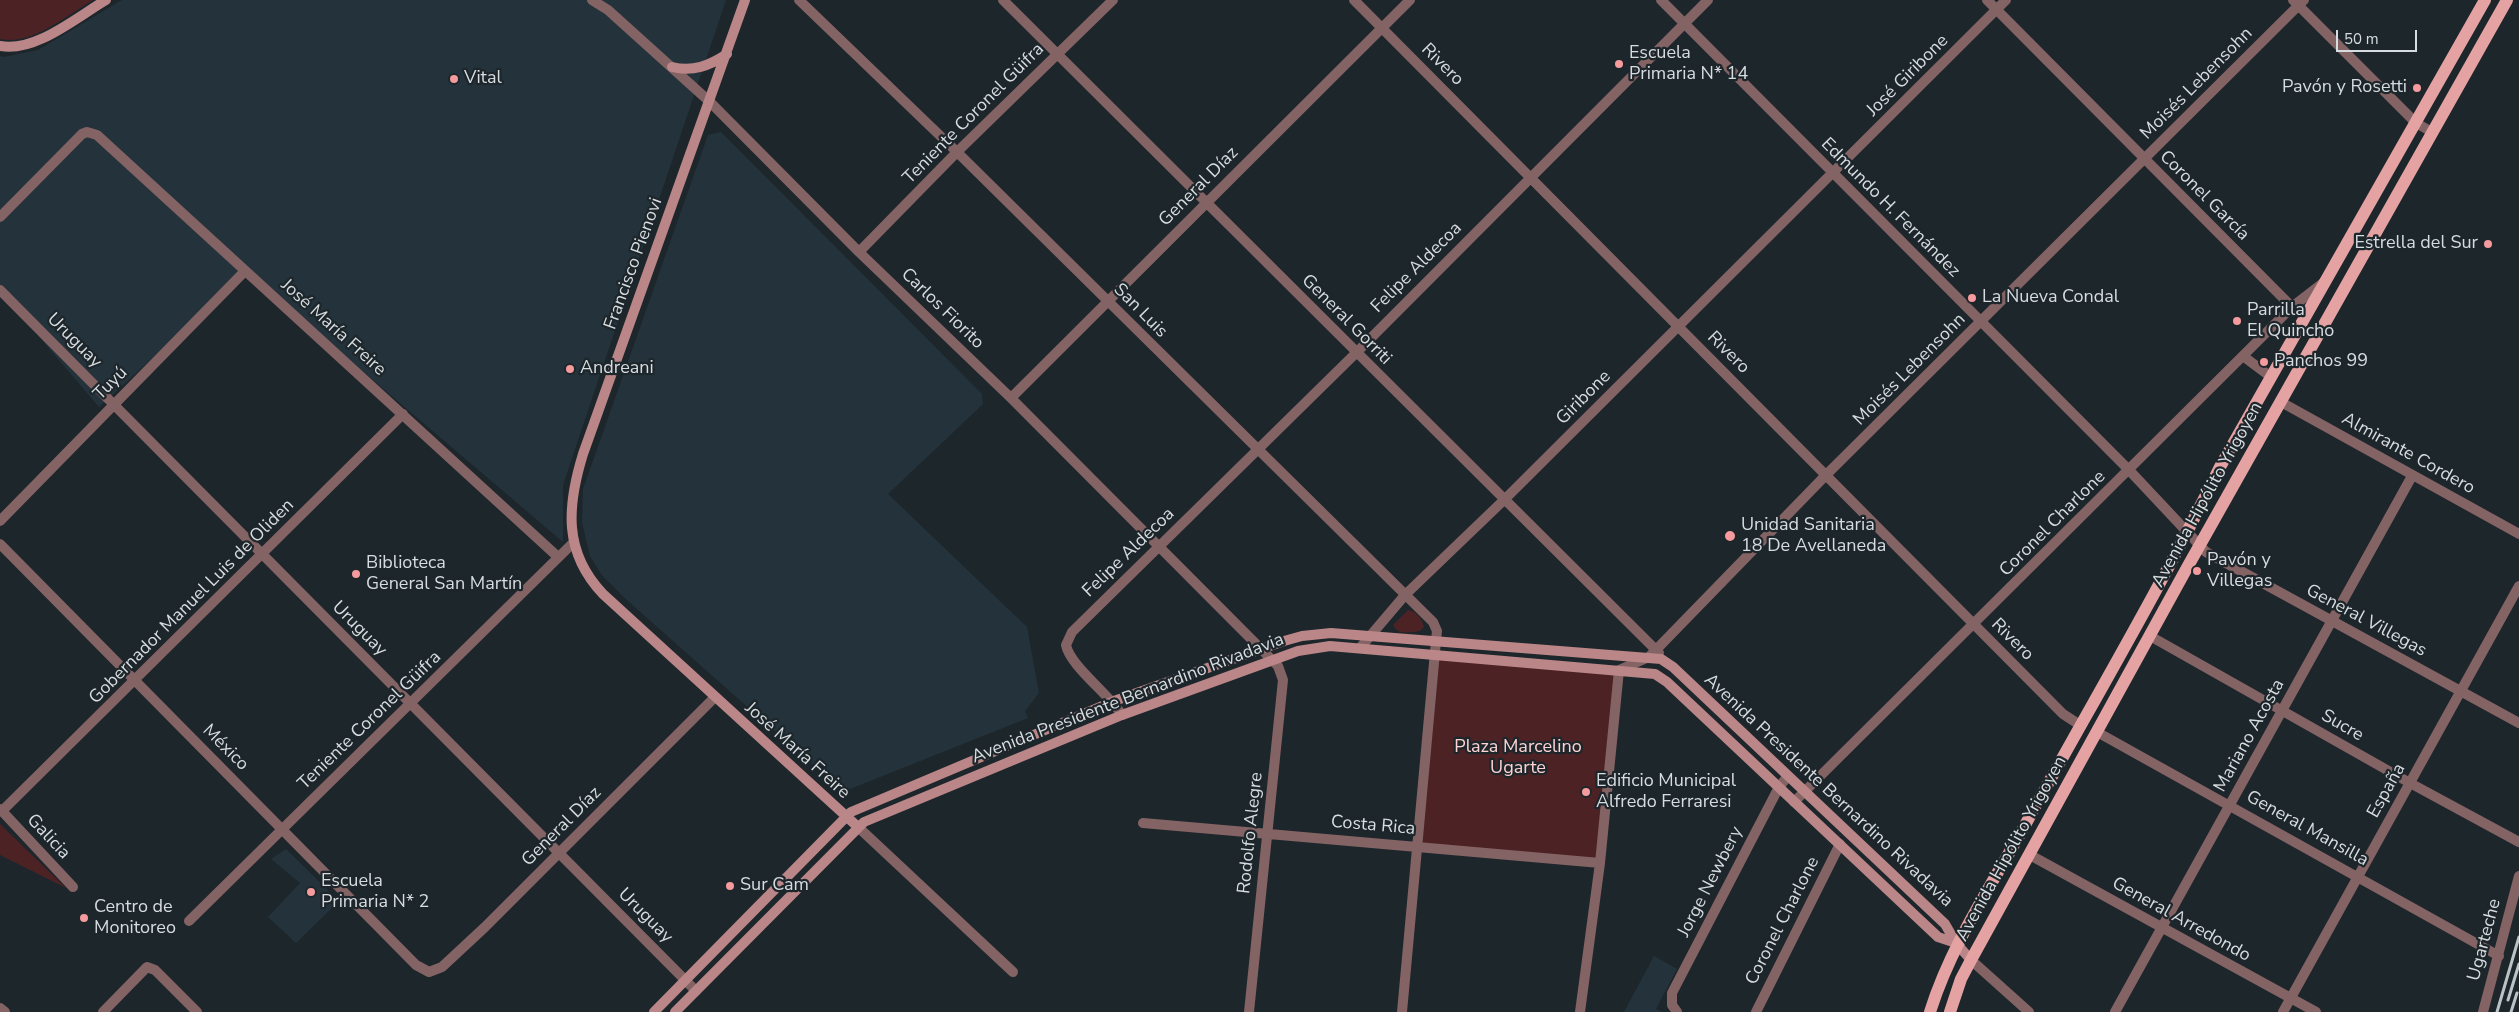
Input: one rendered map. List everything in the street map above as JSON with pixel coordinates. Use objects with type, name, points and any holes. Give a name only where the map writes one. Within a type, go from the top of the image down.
[{"type":"main road","points":[[0,46],[9,48],[29,45],[106,0]]},
{"type":"main road","name":"Francisco Pienovi","points":[[574,543],[572,499],[583,454],[745,0]]},
{"type":"main road","name":"Avenida Hipólito Yrigoyen","points":[[1930,1012],[1940,978],[1956,943],[2188,532],[2220,466],[2485,0]]},
{"type":"main road","name":"Avenida Hipólito Yrigoyen","points":[[1950,1012],[1961,979],[1971,960],[2200,546],[2507,0]]},
{"type":"main road","points":[[672,67],[699,68],[727,54]]},
{"type":"main road","name":"José María Freire","points":[[574,543],[582,566],[593,584],[714,698],[858,827]]},
{"type":"main road","name":"Avenida Presidente Bernardino Rivadavia","points":[[654,1012],[845,816],[860,806],[1114,702],[1262,649],[1317,633],[1653,653],[1666,662],[1946,924],[1956,943]]},
{"type":"main road","name":"Avenida Presidente Bernardino Rivadavia","points":[[675,1012],[858,827],[875,816],[1122,714],[1273,660],[1314,648],[1330,646],[1646,672],[1662,677],[1938,937],[1956,943]]},
{"type":"main road","points":[[1956,943],[1971,960]]},
{"type":"street","name":"Carlos Fiorito","points":[[592,0],[608,10],[710,102],[859,252],[1011,398],[1273,660]]},
{"type":"street","name":"San Luis","points":[[799,0],[957,152],[1433,622],[1437,631],[1402,1012]]},
{"type":"street","name":"General Gorriti","points":[[1003,0],[1505,500],[1653,653]]},
{"type":"street","name":"Teniente Coronel Güifra","points":[[859,252],[957,152],[1113,0]]},
{"type":"street","name":"Rivero","points":[[1354,0],[2063,714],[2080,725]]},
{"type":"street","name":"General Díaz","points":[[1011,398],[1410,0]]},
{"type":"street","name":"Edmundo H. Fernández","points":[[1660,0],[2129,470],[2200,546]]},
{"type":"street","name":"Felipe Aldecoa","points":[[1114,702],[1070,658],[1066,645],[1072,632],[1160,547],[1256,449],[1356,353],[1530,176],[1708,0]]},
{"type":"street","name":"Coronel García","points":[[1987,0],[2292,307]]},
{"type":"street","name":"José Giribone","points":[[1833,174],[2006,0]]},
{"type":"street","points":[[2298,2],[2416,123],[2432,132]]},
{"type":"street","name":"Moisés Lebensohn","points":[[1619,670],[1653,653],[1826,476],[2145,159],[2298,2]]},
{"type":"street","name":"José María Freire","points":[[0,217],[82,134],[87,132],[97,135],[558,557]]},
{"type":"street","name":"Giribone","points":[[1360,648],[1405,595],[1505,500],[1833,174]]},
{"type":"street","name":"Tuyú","points":[[0,521],[246,271]]},
{"type":"street","name":"Coronel Charlone","points":[[1794,802],[1975,625],[2292,307],[2326,281]]},
{"type":"street","name":"Uruguay","points":[[0,290],[696,990]]},
{"type":"street","points":[[2243,356],[2271,378]]},
{"type":"street","name":"Almirante Cordero","points":[[2281,402],[2519,534]]},
{"type":"street","name":"Gobernador Manuel Luis de Oliden","points":[[1,810],[136,681],[403,414]]},
{"type":"street","name":"Mariano Acosta","points":[[2115,1012],[2412,476]]},
{"type":"street","name":"Teniente Coronel Güifra","points":[[189,921],[574,543]]},
{"type":"street","name":"México","points":[[0,544],[416,965],[429,972]]},
{"type":"street","name":"General Villegas","points":[[2200,546],[2214,558],[2519,722]]},
{"type":"street","name":"España","points":[[2283,1012],[2519,586]]},
{"type":"street","name":"Sucre","points":[[2150,636],[2410,783],[2519,842]]},
{"type":"street","name":"Rodolfo Alegre","points":[[1249,1012],[1282,680],[1281,672],[1273,660]]},
{"type":"street","points":[[1580,1012],[1600,863],[1619,670]]},
{"type":"street","name":"General Díaz","points":[[429,972],[442,967],[560,853],[714,698]]},
{"type":"street","points":[[1114,702],[1122,714]]},
{"type":"street","name":"General Mansilla","points":[[2097,732],[2499,956]]},
{"type":"street","name":"Jorge Newbery","points":[[1674,1009],[1672,993],[1779,787],[1788,776]]},
{"type":"street","name":"Galicia","points":[[1,810],[73,887]]},
{"type":"street","name":"Costa Rica","points":[[1143,823],[1600,863]]},
{"type":"street","name":"José María Freire","points":[[858,827],[1013,972]]},
{"type":"street","name":"Coronel Charlone","points":[[1756,1012],[1840,844]]},
{"type":"street","name":"General Arredondo","points":[[2030,855],[2316,1012]]},
{"type":"street","name":"Ugarteche","points":[[2483,1012],[2519,876]]},
{"type":"street","points":[[1971,960],[2029,1012]]},
{"type":"street","points":[[103,1012],[147,966],[155,970],[197,1012]]},
{"type":"street","points":[[0,1008],[5,1012]]},
{"type":"shaded area","points":[[122,0],[726,0],[563,485],[563,542],[246,272],[99,407],[0,291],[0,56],[4,57],[38,50]]},
{"type":"shaded area","points":[[721,132],[982,394],[983,404],[888,494],[1027,627],[1039,693],[1025,711],[1028,718],[850,789],[838,787],[629,602],[601,574],[590,556],[582,523],[583,489],[708,135]]},
{"type":"shaded area","name":"Escuela Primaria N* 2","points":[[286,849],[339,901],[296,943],[268,917],[300,883],[271,859]]},
{"type":"shaded area","points":[[1654,956],[1677,969],[1656,1009],[1662,1012],[1624,1012]]},
{"type":"green space","points":[[0,0],[93,0],[37,34],[12,40],[0,39]]},
{"type":"green space","points":[[1408,610],[1416,614],[1422,621],[1424,627],[1420,631],[1401,632],[1393,625]]},
{"type":"green space","name":"Plaza Marcelino Ugarte","points":[[1435,655],[1619,670],[1600,863],[1418,846]]},
{"type":"green space","points":[[0,824],[66,888],[0,855]]},
{"type":"railway","points":[[2497,1012],[2519,937]]},
{"type":"railway","points":[[2508,1000],[2519,964]]},
{"type":"railway","points":[[2511,1012],[2517,993]]},
{"type":"place","name":"Escuela Primaria N* 14","points":[[1619,64]]},
{"type":"place","name":"Vital","points":[[454,79]]},
{"type":"place","name":"Pavón y Rosetti","points":[[2417,88]]},
{"type":"place","name":"Estrella del Sur","points":[[2488,244]]},
{"type":"place","name":"La Nueva Condal","points":[[1972,298]]},
{"type":"place","name":"Parrilla El Quincho","points":[[2237,321]]},
{"type":"place","name":"Panchos 99","points":[[2264,362]]},
{"type":"place","name":"Andreani","points":[[570,369]]},
{"type":"place","name":"Unidad Sanitaria 18 De Avellaneda","points":[[1730,536]]},
{"type":"place","name":"Pavón y Villegas","points":[[2197,571]]},
{"type":"place","name":"Biblioteca General San Martín","points":[[356,574]]},
{"type":"place","name":"Edificio Municipal Alfredo Ferraresi","points":[[1586,792]]},
{"type":"place","name":"Sur Cam","points":[[730,886]]},
{"type":"place","name":"Escuela Primaria N* 2","points":[[311,892]]},
{"type":"place","name":"Centro de Monitoreo","points":[[84,918]]}]
